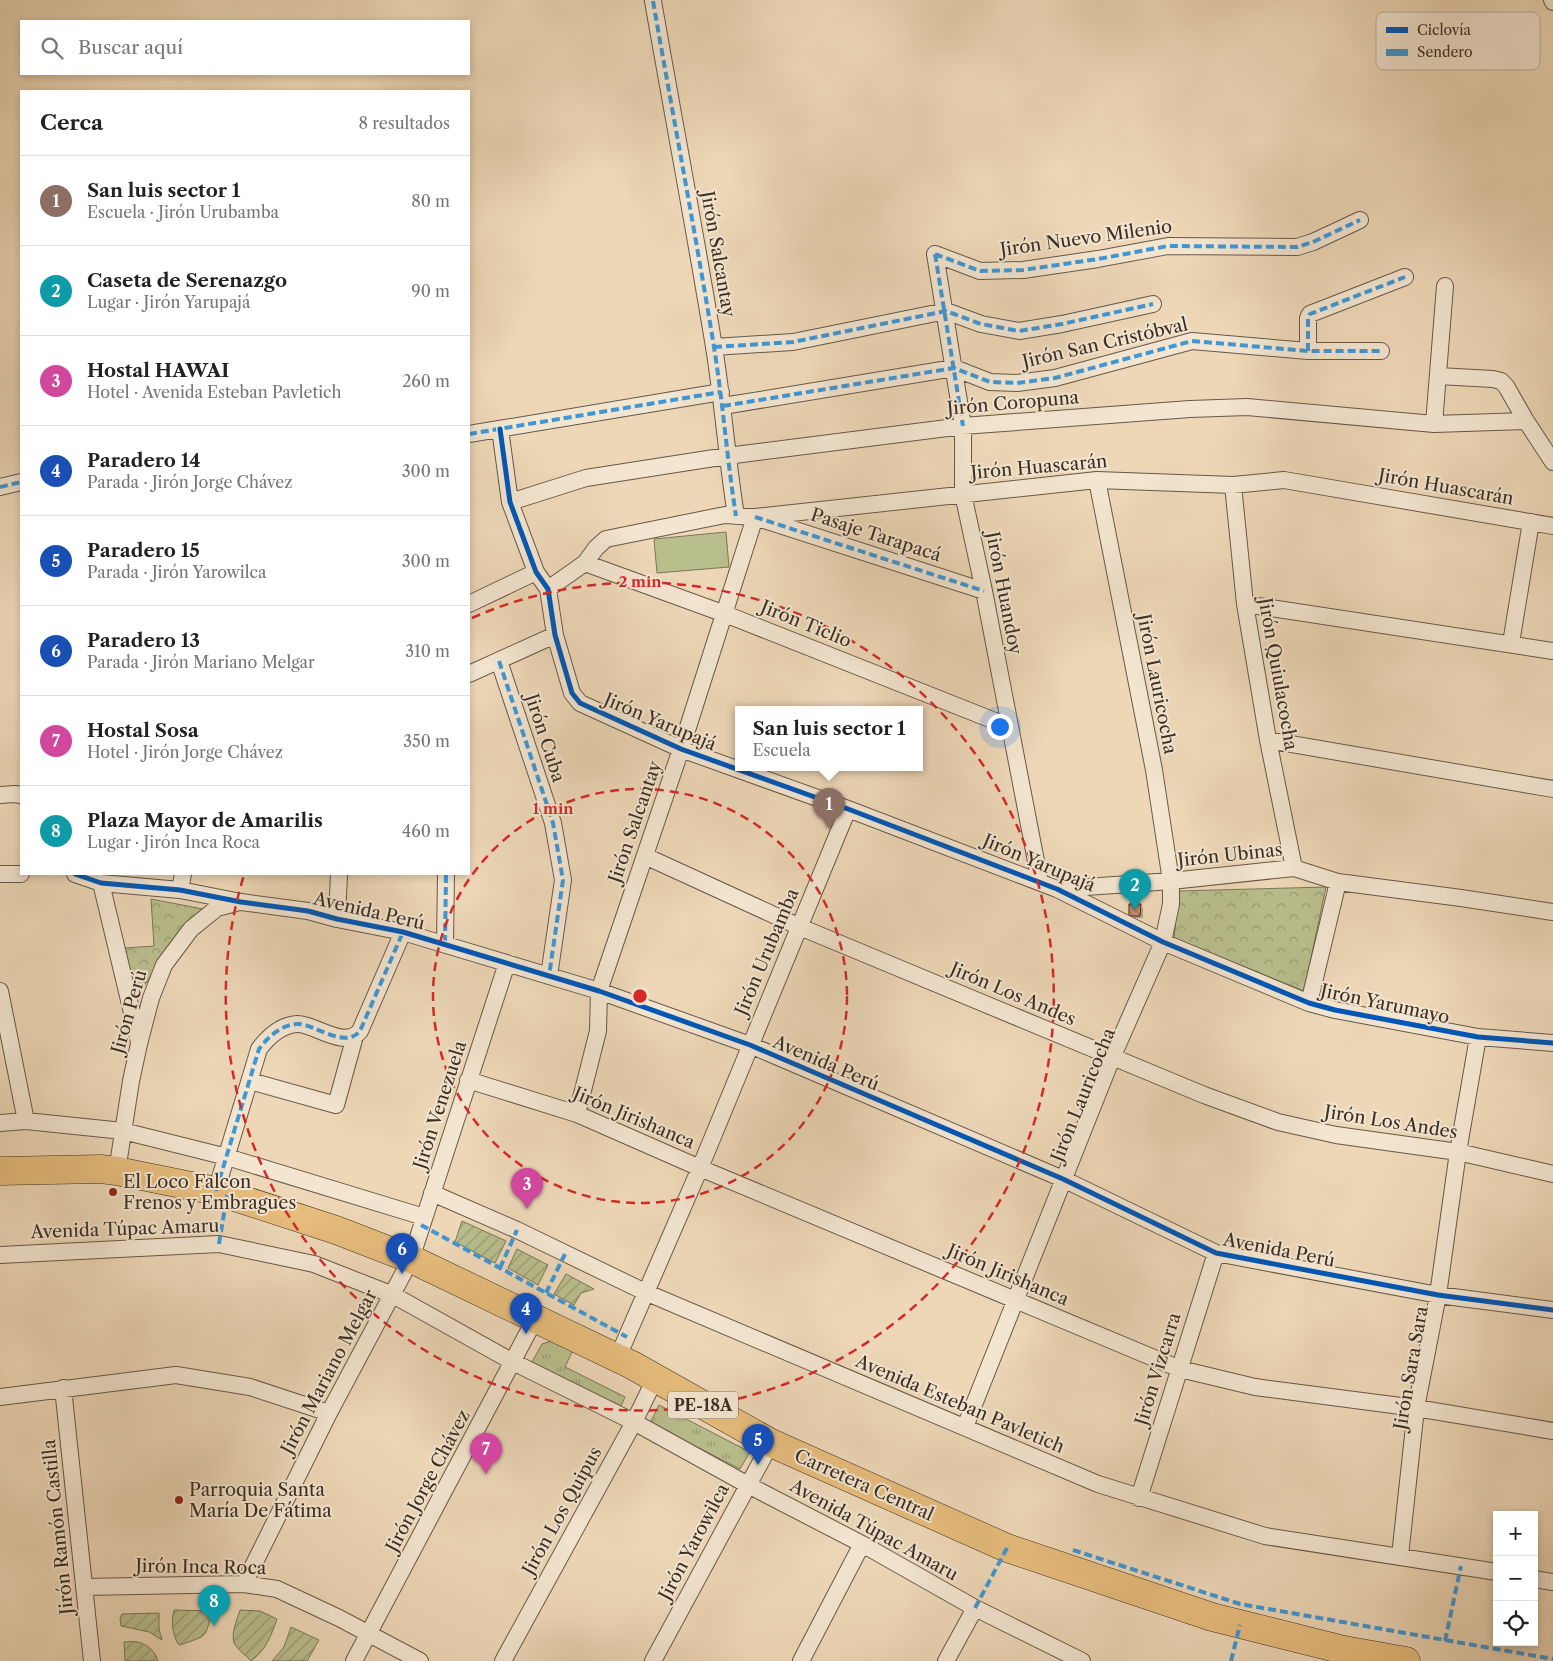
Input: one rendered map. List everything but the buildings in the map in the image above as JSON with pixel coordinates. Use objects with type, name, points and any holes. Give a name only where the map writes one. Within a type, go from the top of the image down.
[{"type":"highway","name":"Carretera Central","points":[[0,1170],[101,1169],[117,1171],[216,1191],[336,1230],[410,1259],[536,1319],[655,1379],[771,1443],[1007,1548],[1222,1620],[1344,1650],[1406,1661]]},
{"type":"street","name":"Jirón Salcantay","points":[[653,0],[714,346],[736,516]]},
{"type":"street","name":"Jirón Nuevo Milenio","points":[[935,254],[980,271],[1023,270],[1168,246],[1298,247],[1314,242],[1360,220]]},
{"type":"street","name":"Jirón Huandoy","points":[[935,254],[946,311],[963,426],[963,494],[984,591],[1040,882]]},
{"type":"street","points":[[1308,351],[1308,318],[1310,314],[1405,277]]},
{"type":"street","points":[[1434,424],[1445,286]]},
{"type":"street","points":[[714,346],[792,342],[946,311],[981,324],[1019,331],[1062,324],[1153,304]]},
{"type":"street","name":"Jirón San Cristóbval","points":[[954,368],[990,382],[1017,383],[1055,378],[1192,341],[1308,351],[1381,351]]},
{"type":"street","points":[[470,434],[954,368]]},
{"type":"street","points":[[1438,376],[1493,378],[1501,381],[1506,386],[1553,462]]},
{"type":"street","name":"Jirón Coropuna","points":[[510,502],[586,478],[727,456],[963,426],[1190,409],[1247,407],[1434,424],[1526,421]]},
{"type":"street","name":"Jirón Yarupajá","points":[[500,429],[510,502],[536,572],[548,590],[555,635],[572,693],[580,703],[681,749],[735,768]]},
{"type":"street","name":"Jirón Huascarán","points":[[548,590],[585,563],[596,548],[606,539],[725,515],[755,517],[1097,480],[1233,485],[1284,480],[1553,526]]},
{"type":"street","name":"Jirón Lauricocha","points":[[965,1427],[1112,1058],[1163,942],[1171,904],[1171,881],[1154,770],[1097,480]]},
{"type":"street","points":[[0,487],[20,482]]},
{"type":"street","name":"Jirón Quiulacocha","points":[[1233,485],[1245,604],[1268,740],[1294,868]]},
{"type":"street","name":"Jirón Salcantay","points":[[577,1114],[598,1031],[599,991],[681,749],[755,517]]},
{"type":"street","name":"Pasaje Tarapacá","points":[[755,517],[984,591]]},
{"type":"street","points":[[1511,644],[1531,522]]},
{"type":"street","name":"Jirón Ticlio","points":[[585,563],[725,614],[1010,728]]},
{"type":"street","points":[[470,604],[536,572]]},
{"type":"street","points":[[1245,604],[1553,651]]},
{"type":"street","points":[[470,674],[555,635]]},
{"type":"street","name":"Jirón Cuba","points":[[498,661],[553,824],[563,880],[549,976]]},
{"type":"street","points":[[1268,740],[1553,789]]},
{"type":"street","name":"Jirón Yarupajá","points":[[742,771],[1040,882],[1163,942]]},
{"type":"street","name":"Jirón Urubamba","points":[[617,1359],[700,1168],[848,809]]},
{"type":"street","name":"Jirón Los Andes","points":[[644,856],[800,927],[1112,1058],[1278,1122],[1336,1135],[1458,1152],[1553,1174]]},
{"type":"street","name":"Jirón Ubinas","points":[[1057,889],[1171,881],[1294,868],[1338,882],[1553,912]]},
{"type":"street","points":[[0,874],[20,874]]},
{"type":"street","name":"Avenida Perú","points":[[78,875],[101,883],[180,890],[240,902],[308,911],[337,919],[403,932],[445,943],[599,991],[750,1045],[1063,1179],[1216,1253],[1438,1295],[1553,1310]]},
{"type":"street","points":[[180,890],[183,875]]},
{"type":"street","points":[[337,919],[339,875]]},
{"type":"street","points":[[445,943],[446,875]]},
{"type":"street","points":[[1309,1003],[1338,882]]},
{"type":"street","points":[[101,883],[139,1044]]},
{"type":"street","name":"Jirón Perú","points":[[117,1171],[131,1080],[139,1044],[151,998],[164,965],[191,929],[217,908],[240,902]]},
{"type":"street","points":[[250,1081],[336,1105],[355,1036],[360,1031],[403,932]]},
{"type":"street","name":"Jirón Yarumayo","points":[[1163,942],[1309,1003],[1335,1010],[1478,1037],[1553,1043]]},
{"type":"street","name":"Jirón Venezuela","points":[[410,1259],[507,963]]},
{"type":"street","points":[[0,991],[26,1122]]},
{"type":"street","points":[[216,1191],[259,1049],[266,1040],[277,1030],[298,1024],[346,1038],[355,1036]]},
{"type":"street","name":"Jirón Sara Sara","points":[[1400,1556],[1416,1408],[1438,1295],[1458,1152],[1478,1037]]},
{"type":"street","name":"Jirón Jirishanca","points":[[468,1080],[577,1114],[700,1168],[1180,1369],[1255,1387],[1416,1408],[1553,1431]]},
{"type":"street","points":[[0,1123],[26,1122],[123,1131],[227,1157],[424,1217]]},
{"type":"street","name":"Avenida Esteban Pavletich","points":[[432,1193],[517,1230],[645,1292],[1098,1484],[1265,1536],[1493,1571]]},
{"type":"street","name":"Avenida Túpac Amaru","points":[[0,1255],[218,1244],[314,1264],[392,1295],[513,1362],[634,1422],[748,1485],[862,1544],[974,1608],[1082,1661]]},
{"type":"street","name":"Jirón Vizcarra","points":[[1139,1498],[1216,1253]]},
{"type":"street","name":"Jirón Mariano Melgar","points":[[244,1584],[329,1412],[410,1259]]},
{"type":"street","name":"Jirón Jorge Chávez","points":[[354,1661],[536,1319]]},
{"type":"street","points":[[0,1397],[176,1375],[250,1387],[329,1412]]},
{"type":"street","name":"Jirón Los Quipus","points":[[504,1661],[634,1422],[655,1379]]},
{"type":"street","name":"Jirón Ramón Castilla","points":[[63,1388],[92,1661]]},
{"type":"street","name":"Jirón Yarowilca","points":[[653,1661],[771,1443]]},
{"type":"street","points":[[801,1661],[862,1544]]},
{"type":"street","points":[[1538,1580],[1553,1582]]},
{"type":"street","name":"Jirón Inca Roca","points":[[84,1587],[244,1584],[277,1588],[420,1661]]},
{"type":"street","points":[[946,1661],[974,1608]]},
{"type":"green space","points":[[726,532],[729,567],[657,573],[654,539]]},
{"type":"green space","points":[[1326,887],[1304,991],[1174,938],[1179,891]]},
{"type":"green space","points":[[151,899],[208,910],[165,954],[131,1006],[109,949],[154,946]]},
{"type":"green space","points":[[462,1221],[506,1241],[495,1263],[455,1242]]},
{"type":"green space","points":[[517,1249],[548,1265],[538,1285],[508,1268]]},
{"type":"green space","points":[[566,1274],[594,1289],[581,1293],[574,1305],[554,1294]]},
{"type":"green space","points":[[551,1341],[573,1350],[565,1367],[625,1397],[621,1406],[532,1362],[542,1344]]},
{"type":"green space","points":[[659,1405],[750,1452],[740,1469],[650,1423]]},
{"type":"green space","points":[[174,1610],[212,1611],[204,1635],[195,1640],[178,1644],[173,1627]]},
{"type":"green space","points":[[240,1610],[260,1611],[277,1619],[264,1647],[251,1661],[238,1648],[233,1638]]},
{"type":"green space","points":[[159,1613],[159,1629],[162,1640],[149,1632],[121,1626],[120,1618],[122,1614]]},
{"type":"green space","points":[[291,1627],[319,1640],[307,1661],[272,1661],[284,1647]]},
{"type":"green space","points":[[124,1642],[144,1644],[153,1651],[158,1661],[125,1661]]},
{"type":"marked path","points":[[653,1],[714,347],[736,516]]},
{"type":"marked path","points":[[935,254],[980,271],[1023,270],[1168,246],[1297,247],[1313,242],[1360,220]]},
{"type":"marked path","points":[[935,254],[963,426]]},
{"type":"marked path","points":[[1308,351],[1308,318],[1310,314],[1405,277]]},
{"type":"marked path","points":[[714,347],[793,342],[946,311],[981,324],[1019,331],[1062,324],[1153,304]]},
{"type":"marked path","points":[[723,406],[954,368],[990,382],[1017,383],[1055,378],[1192,341],[1308,351],[1381,351]]},
{"type":"marked path","points":[[470,434],[721,392]]},
{"type":"marked path","points":[[0,487],[20,482]]},
{"type":"marked path","points":[[755,517],[984,591]]},
{"type":"marked path","points":[[499,661],[553,823],[563,880],[549,976]]},
{"type":"marked path","points":[[445,943],[446,875]]},
{"type":"marked path","points":[[216,1191],[259,1049],[275,1032],[291,1025],[304,1025],[346,1038],[360,1031],[403,932]]},
{"type":"marked path","points":[[219,1244],[227,1195]]},
{"type":"marked path","points":[[421,1225],[627,1337]]},
{"type":"marked path","points":[[500,1268],[517,1230]]},
{"type":"marked path","points":[[546,1293],[565,1254]]},
{"type":"marked path","points":[[975,1608],[1007,1548]]},
{"type":"marked path","points":[[1073,1550],[1240,1604],[1553,1659]]},
{"type":"marked path","points":[[1445,1641],[1461,1566]]},
{"type":"marked path","points":[[1231,1661],[1240,1625]]},
{"type":"cycle path","points":[[500,429],[510,502],[536,572],[548,589],[555,635],[572,693],[580,703],[681,749],[735,768]]},
{"type":"cycle path","points":[[742,771],[848,809],[1057,889],[1163,942],[1309,1003],[1335,1010],[1478,1037],[1553,1043]]},
{"type":"cycle path","points":[[78,875],[101,883],[180,890],[241,902],[308,911],[337,919],[403,932],[599,991],[750,1045],[1063,1179],[1216,1253],[1438,1295],[1553,1310]]},
{"type":"place","name":"San luis sector 1","points":[[829,829]]},
{"type":"place","name":"Caseta de Serenazgo","points":[[1135,910]]},
{"type":"place","name":"El Loco Falcon Frenos y Embragues","points":[[113,1192]]},
{"type":"place","name":"Hostal HAWAI","points":[[527,1209]]},
{"type":"place","name":"Paradero 13","points":[[402,1274]]},
{"type":"place","name":"Paradero 14","points":[[526,1334]]},
{"type":"place","name":"Paradero 15","points":[[758,1465]]},
{"type":"place","name":"Hostal Sosa","points":[[486,1474]]},
{"type":"place","name":"Parroquia Santa María De Fátima","points":[[179,1500]]},
{"type":"place","name":"Plaza Mayor de Amarilis","points":[[214,1626]]}]
